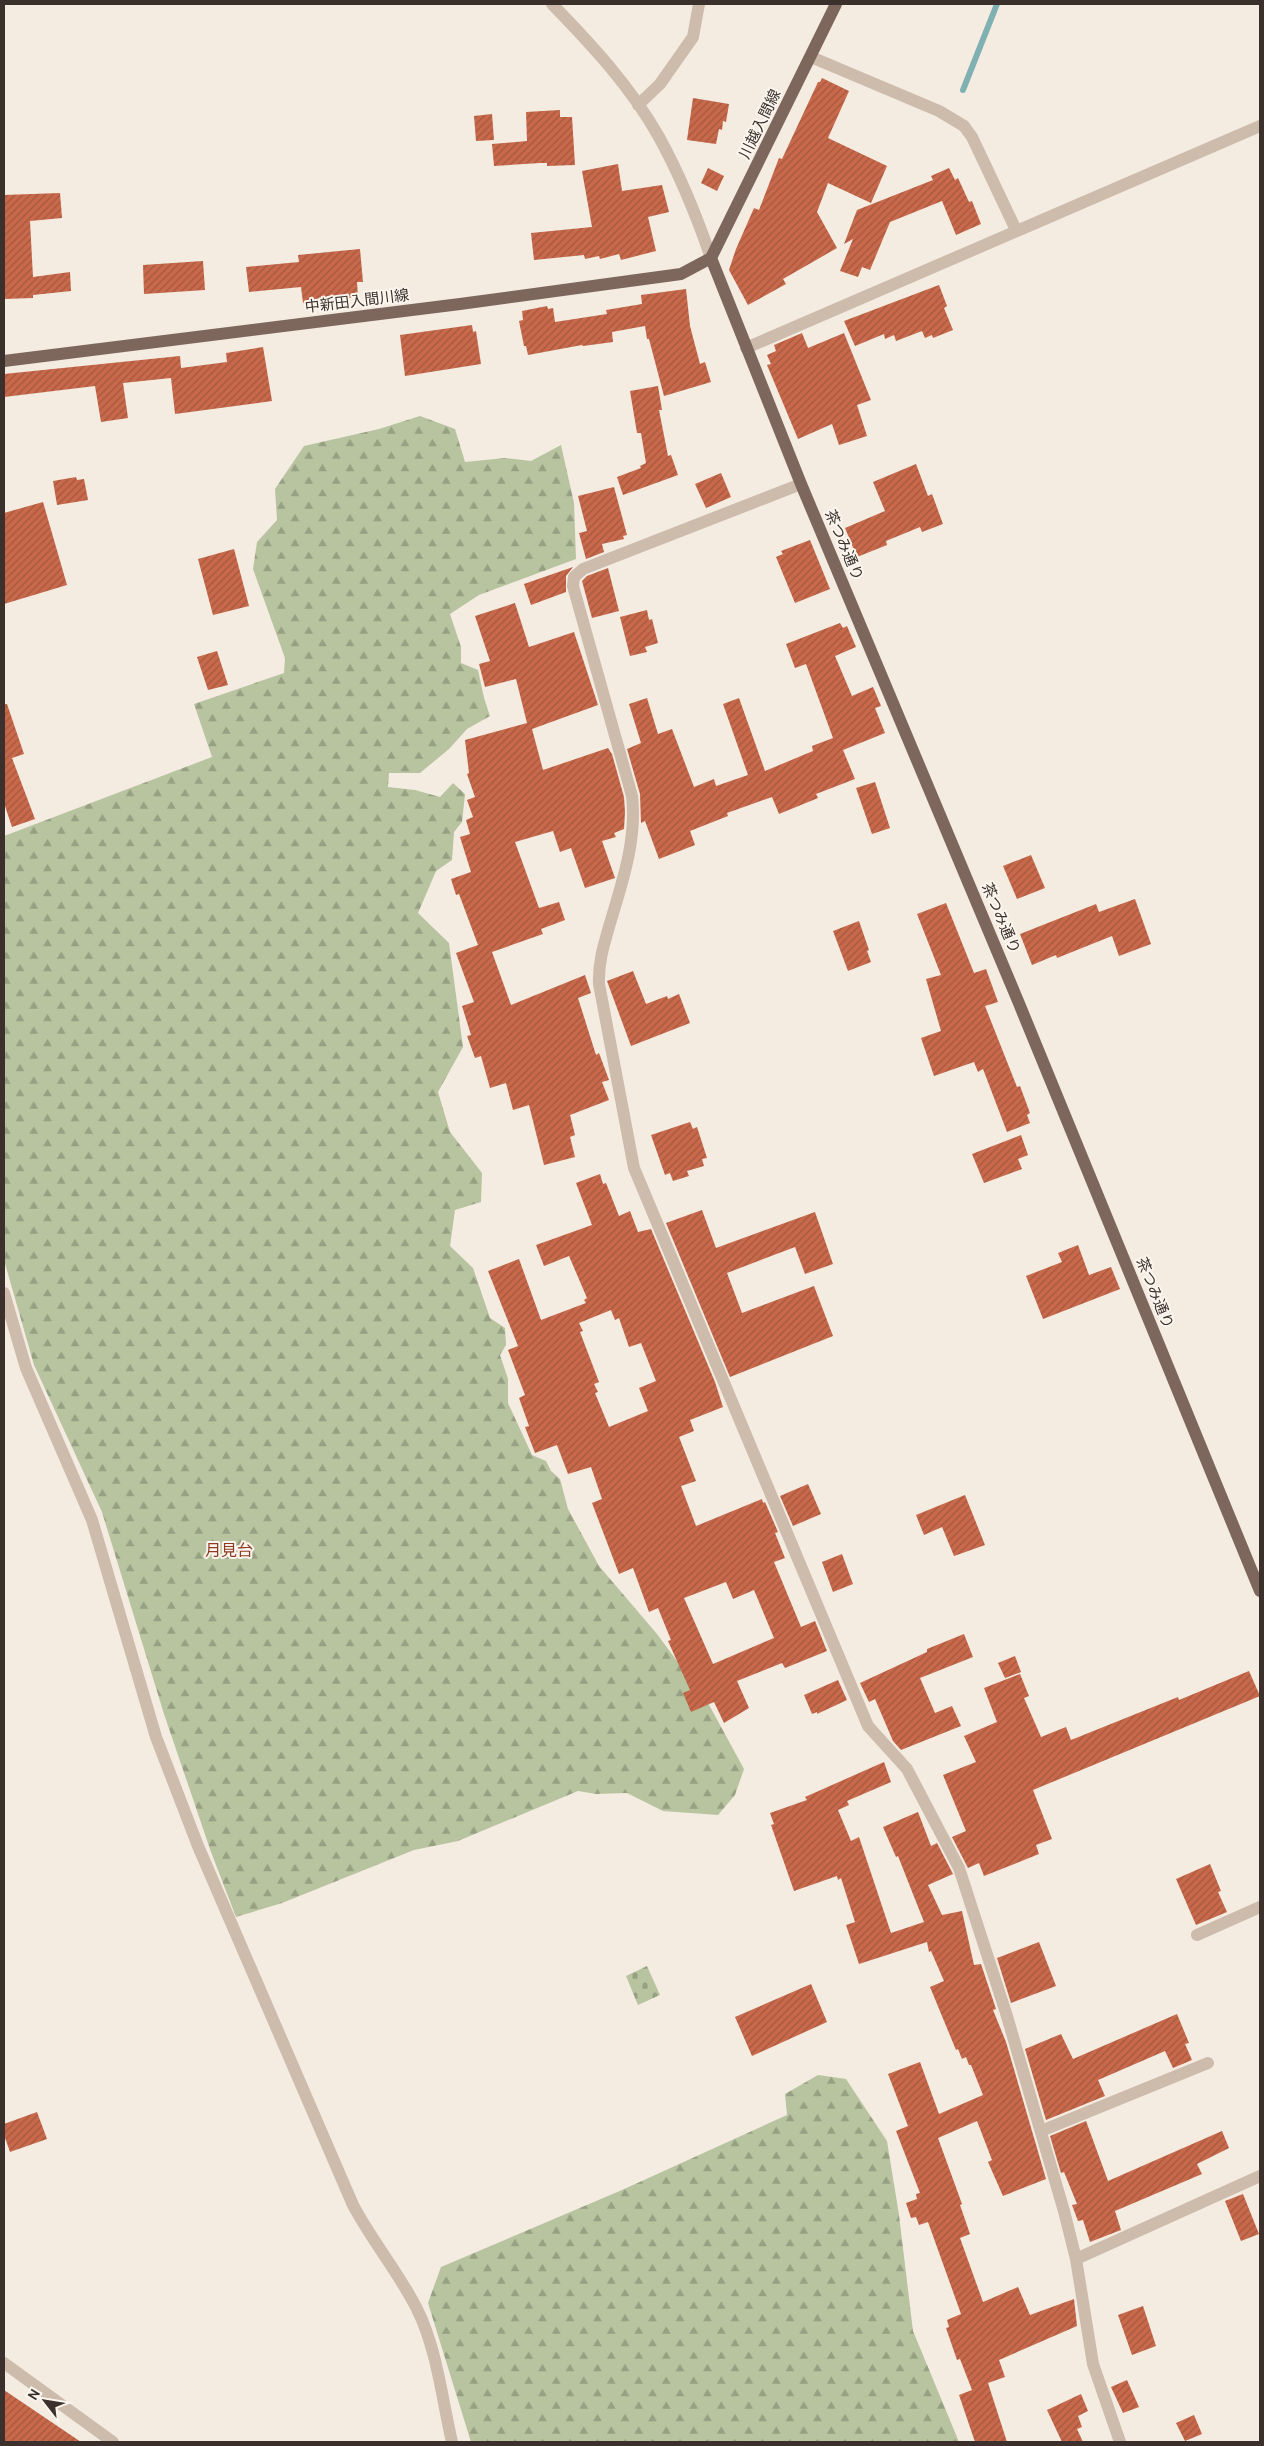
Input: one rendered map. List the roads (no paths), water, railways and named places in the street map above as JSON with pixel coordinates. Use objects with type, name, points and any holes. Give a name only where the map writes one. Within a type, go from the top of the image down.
[{"type":"main road","name":"川越入間線","points":[[711,258],[836,4]]},
{"type":"main road","name":"茶つみ通り","points":[[711,258],[801,484],[1018,1001],[1260,1590]]},
{"type":"main road","name":"中新田入間川線","points":[[4,361],[421,309],[681,274],[711,258]]},
{"type":"street","points":[[552,4],[589,42],[638,105],[659,136],[695,212],[711,258]]},
{"type":"street","points":[[638,105],[660,84],[693,37],[699,4]]},
{"type":"street","points":[[811,57],[931,107],[964,126],[972,137],[1016,230]]},
{"type":"street","points":[[746,348],[1260,126]]},
{"type":"street","points":[[801,484],[583,569],[574,577],[573,586],[632,796],[634,816],[624,876],[600,957],[599,984],[634,1168],[868,1726],[907,1769],[959,1868],[990,1960],[1041,2131],[1076,2259],[1093,2364],[1120,2442]]},
{"type":"street","points":[[4,1294],[26,1368],[92,1520],[156,1737],[198,1846],[353,2205],[366,2229],[417,2308],[428,2334],[452,2442]]},
{"type":"street","points":[[1197,1935],[1260,1907]]},
{"type":"street","points":[[1041,2131],[1208,2063]]},
{"type":"street","points":[[1076,2259],[1260,2176]]},
{"type":"street","points":[[4,2363],[113,2442]]},
{"type":"waterway","points":[[963,90],[997,4]]},
{"type":"district","name":"月見台","points":[[229,1550]]}]
